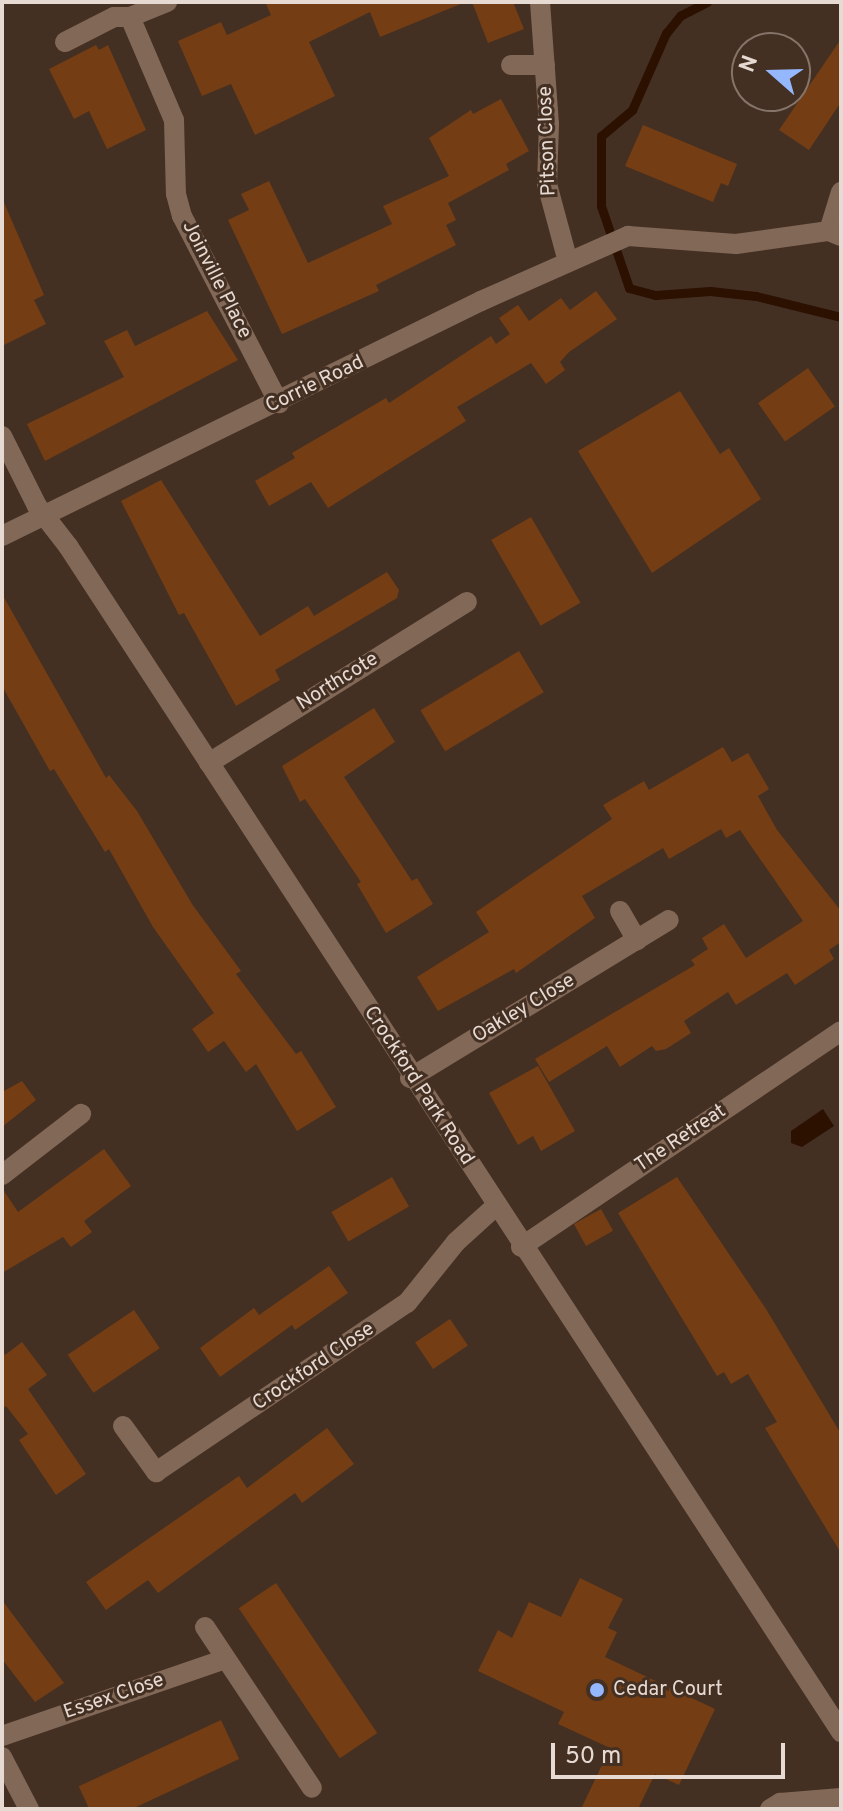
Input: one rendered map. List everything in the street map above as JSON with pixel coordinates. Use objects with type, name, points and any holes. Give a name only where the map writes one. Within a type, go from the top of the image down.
[{"type":"street","points":[[65,42],[114,17],[130,17],[167,2]]},
{"type":"street","name":"Pitson Close","points":[[540,2],[545,65],[547,184],[568,262]]},
{"type":"street","name":"Joinville Place","points":[[130,17],[174,120],[176,194],[182,216],[279,403]]},
{"type":"street","name":"Pitson Close","points":[[511,65],[545,65]]},
{"type":"street","points":[[835,234],[841,192]]},
{"type":"street","name":"Corrie Road","points":[[2,536],[568,262],[628,236],[736,244],[835,234]]},
{"type":"street","name":"Crockford Park Road","points":[[2,436],[44,515],[841,1732]]},
{"type":"street","name":"Northcote","points":[[209,763],[467,602]]},
{"type":"street","points":[[620,911],[637,940]]},
{"type":"street","name":"Oakley Close","points":[[410,1078],[669,920]]},
{"type":"street","name":"The Retreat","points":[[521,1247],[841,1031]]},
{"type":"street","points":[[2,1175],[81,1114]]},
{"type":"street","name":"Crockford Close","points":[[123,1426],[156,1472],[407,1303],[456,1242],[497,1205]]},
{"type":"street","points":[[205,1627],[312,1788]]},
{"type":"street","name":"Essex Close","points":[[2,1736],[225,1659]]},
{"type":"street","points":[[2,1757],[29,1809]]},
{"type":"street","points":[[770,1809],[780,1803],[841,1798]]},
{"type":"shaded area","points":[[823,1109],[834,1126],[802,1147],[791,1143],[791,1131]]},
{"type":"building","points":[[265,2],[463,3],[380,37],[370,12],[309,42],[335,96],[255,135],[231,84],[202,96],[178,41],[221,22],[227,35],[271,15]]},
{"type":"building","points":[[472,2],[513,2],[524,29],[488,43]]},
{"type":"building","points":[[841,39],[841,102],[809,150],[779,130],[791,112],[811,112],[811,83]]},
{"type":"building","points":[[96,45],[99,50],[108,45],[146,130],[107,149],[89,111],[74,119],[49,69]]},
{"type":"building","points":[[501,99],[529,151],[506,164],[509,170],[448,203],[456,220],[446,225],[456,245],[376,285],[379,291],[282,334],[228,220],[249,210],[241,194],[269,181],[308,263],[392,224],[383,206],[449,176],[429,138],[471,110],[473,114]]},
{"type":"building","points":[[643,125],[737,164],[728,186],[721,183],[713,202],[625,166]]},
{"type":"building","points":[[2,198],[44,295],[34,300],[46,324],[2,346]]},
{"type":"building","points":[[596,291],[617,319],[569,352],[560,362],[565,370],[546,384],[531,363],[457,407],[466,421],[328,508],[311,482],[269,506],[255,481],[295,458],[292,453],[386,398],[389,403],[491,336],[496,344],[510,334],[499,318],[518,305],[529,321],[561,298],[570,310]]},
{"type":"building","points":[[207,311],[238,360],[45,461],[27,424],[124,377],[104,341],[127,330],[135,346]]},
{"type":"building","points":[[808,368],[835,407],[785,441],[758,403]]},
{"type":"building","points":[[680,391],[720,454],[729,448],[761,499],[652,573],[578,451]]},
{"type":"building","points":[[161,480],[260,636],[308,606],[314,616],[387,572],[399,590],[397,598],[275,670],[280,680],[236,706],[184,613],[179,615],[121,501]]},
{"type":"building","points":[[531,517],[580,603],[541,626],[491,540]]},
{"type":"building","points":[[2,594],[106,778],[109,775],[137,811],[192,904],[241,971],[236,974],[296,1054],[301,1051],[336,1107],[297,1131],[256,1064],[246,1072],[224,1041],[208,1052],[192,1029],[214,1013],[153,927],[109,849],[105,852],[54,769],[50,771],[2,686]]},
{"type":"building","points":[[519,651],[544,692],[445,751],[420,710]]},
{"type":"building","points":[[374,708],[395,742],[344,777],[412,881],[417,878],[433,904],[386,933],[357,884],[361,882],[305,799],[300,802],[282,766]]},
{"type":"building","points":[[723,747],[732,762],[748,753],[769,789],[758,796],[777,830],[841,911],[841,942],[829,950],[834,959],[795,985],[787,973],[736,1005],[728,992],[684,1021],[691,1033],[666,1049],[656,1051],[652,1046],[620,1067],[607,1046],[549,1082],[535,1059],[695,965],[691,960],[708,949],[702,938],[724,924],[746,958],[803,921],[740,830],[726,838],[721,829],[669,859],[663,848],[582,896],[595,918],[516,973],[514,969],[438,1011],[417,977],[489,932],[476,912],[612,819],[603,805],[644,781],[649,790]]},
{"type":"building","points":[[538,1066],[575,1131],[541,1151],[533,1136],[518,1145],[489,1093]]},
{"type":"building","points":[[22,1081],[36,1100],[2,1127],[2,1092]]},
{"type":"building","points":[[104,1149],[131,1186],[84,1221],[92,1232],[71,1247],[63,1237],[2,1273],[2,1188],[18,1212]]},
{"type":"building","points":[[392,1177],[409,1206],[348,1241],[331,1212]]},
{"type":"building","points":[[677,1177],[766,1309],[841,1434],[841,1553],[765,1428],[777,1422],[748,1374],[731,1384],[724,1372],[717,1376],[618,1213]]},
{"type":"building","points":[[601,1209],[613,1231],[586,1246],[574,1224]]},
{"type":"building","points":[[329,1266],[348,1293],[295,1330],[292,1325],[220,1377],[200,1348],[254,1308],[259,1315]]},
{"type":"building","points":[[134,1310],[160,1348],[93,1393],[68,1355]]},
{"type":"building","points":[[450,1319],[468,1346],[433,1369],[415,1342]]},
{"type":"building","points":[[22,1342],[47,1375],[28,1389],[86,1474],[56,1495],[19,1440],[28,1434],[6,1406],[2,1409],[2,1350],[5,1355]]},
{"type":"building","points":[[327,1428],[354,1464],[302,1503],[295,1493],[158,1593],[148,1580],[106,1610],[86,1582],[239,1476],[247,1488]]},
{"type":"building","name":"Cedar Court","points":[[580,1578],[623,1599],[608,1628],[617,1632],[605,1657],[715,1709],[679,1785],[655,1774],[638,1809],[581,1809],[610,1748],[558,1724],[564,1712],[478,1671],[498,1630],[512,1638],[529,1602],[561,1617]]},
{"type":"building","points":[[276,1583],[377,1733],[340,1758],[239,1608]]},
{"type":"building","points":[[2,1600],[64,1683],[35,1702],[2,1659]]},
{"type":"building","points":[[221,1720],[239,1759],[132,1809],[89,1809],[79,1786]]},
{"type":"waterway","points":[[707,2],[680,16],[666,33],[632,110],[601,136],[601,206],[629,288],[655,295],[710,291],[756,296],[841,317]]},
{"type":"place","name":"Cedar Court","points":[[597,1690]]}]
